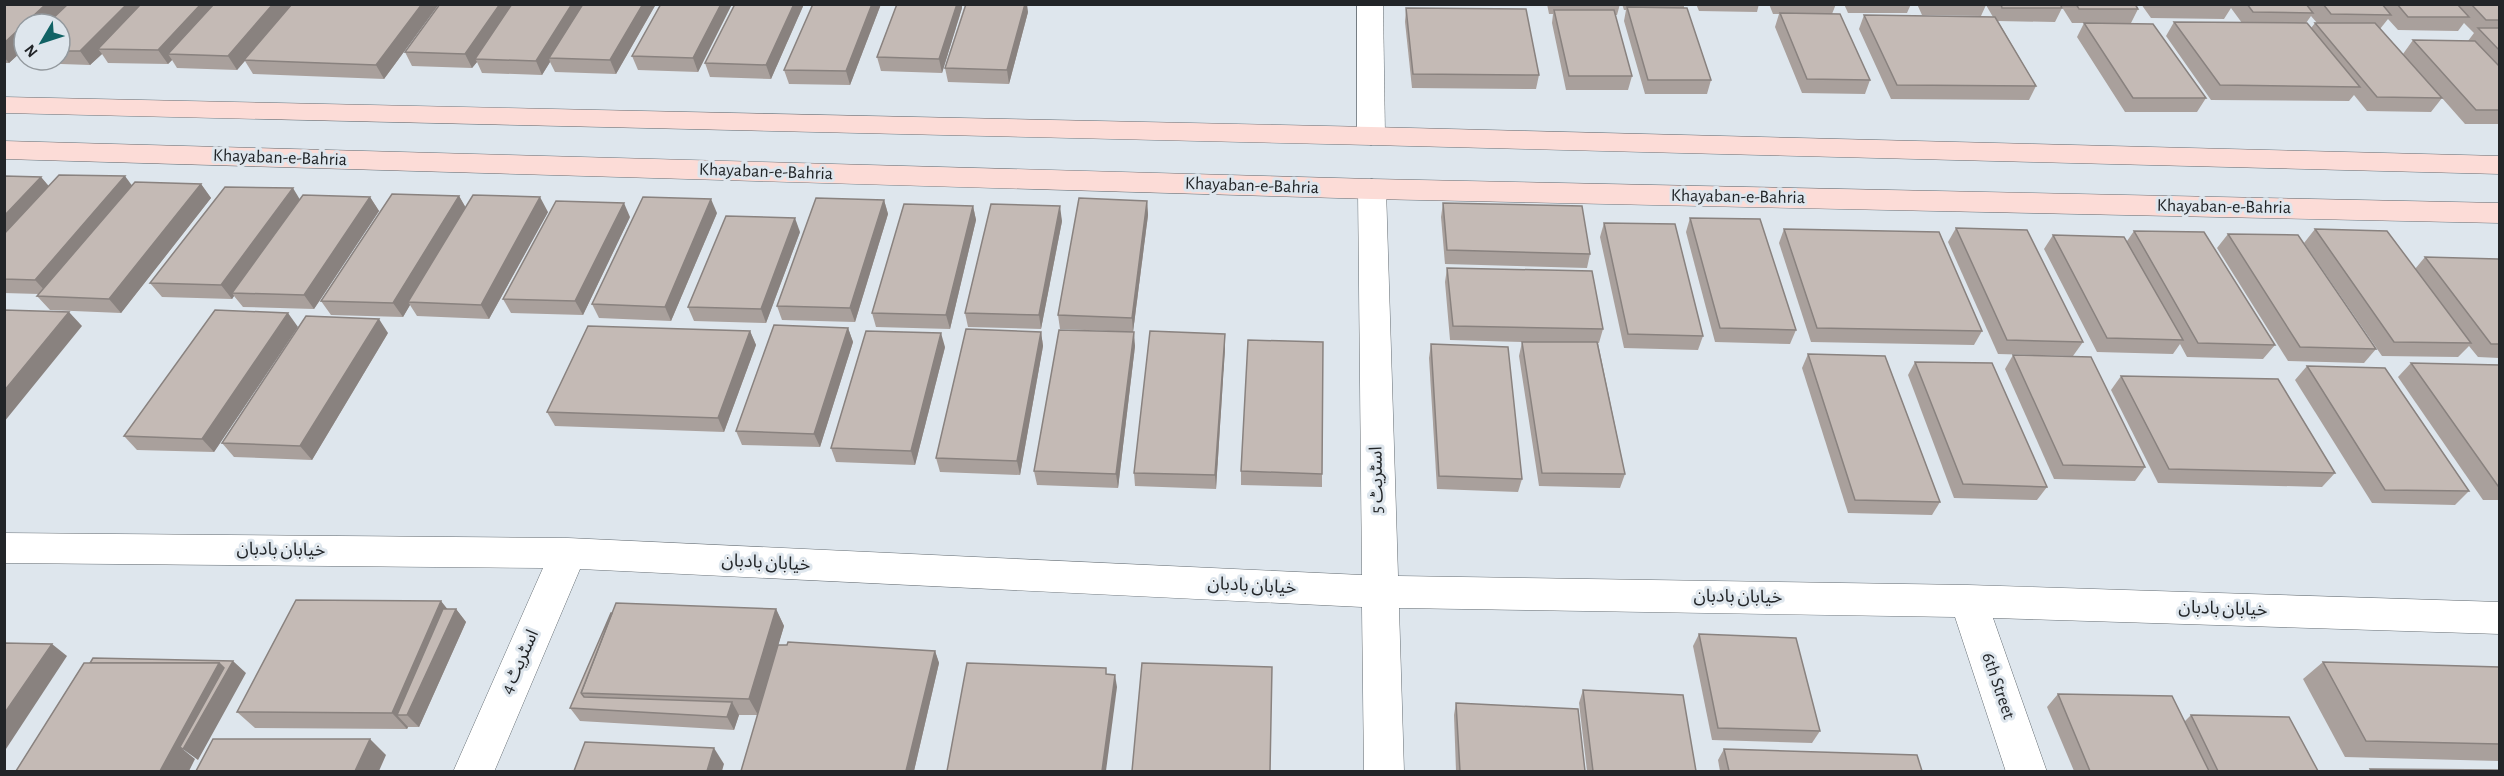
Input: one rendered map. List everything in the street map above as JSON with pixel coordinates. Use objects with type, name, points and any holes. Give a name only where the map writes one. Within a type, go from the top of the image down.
[{"type":"main road","points":[[4,105],[1371,136],[2499,165]]},
{"type":"main road","name":"Khayaban-e-Bahria","points":[[4,150],[1372,189],[2499,213]]},
{"type":"main road","points":[[1967,151],[1990,202]]},
{"type":"street","points":[[1370,4],[1371,136]]},
{"type":"street","name":"اسٹریٹ 5","points":[[1372,189],[1384,771]]},
{"type":"street","name":"خیابان بادبان","points":[[4,548],[568,554],[1379,592],[1968,601],[2499,618]]},
{"type":"street","name":"اسٹریٹ 4","points":[[473,771],[568,554]]},
{"type":"street","name":"6th Street","points":[[1968,601],[2027,771]]},
{"type":"building","points":[[4,4],[46,4],[37,12],[12,12],[12,36],[4,43]]},
{"type":"building","points":[[68,4],[127,4],[80,51],[72,51],[72,12],[60,12]]},
{"type":"building","points":[[141,4],[201,4],[158,50],[98,49]]},
{"type":"building","points":[[214,4],[273,4],[228,56],[168,54]]},
{"type":"building","points":[[292,4],[422,4],[376,65],[244,60]]},
{"type":"building","points":[[440,4],[500,4],[465,54],[405,52]]},
{"type":"building","points":[[512,4],[572,4],[536,61],[475,59]]},
{"type":"building","points":[[583,4],[643,4],[610,60],[549,58]]},
{"type":"building","points":[[661,4],[721,4],[693,58],[632,56]]},
{"type":"building","points":[[735,4],[794,4],[766,65],[705,63]]},
{"type":"building","points":[[813,4],[872,4],[846,71],[784,70]]},
{"type":"building","points":[[897,4],[957,4],[939,59],[877,57]]},
{"type":"building","points":[[966,4],[1025,4],[1007,70],[945,68]]},
{"type":"building","points":[[2001,4],[2060,4],[2062,8],[2002,8]]},
{"type":"building","points":[[2076,4],[2135,4],[2138,9],[2079,9]]},
{"type":"building","points":[[2176,4],[2232,4],[2232,5]]},
{"type":"building","points":[[2247,4],[2306,4],[2313,13],[2253,12]]},
{"type":"building","points":[[2323,4],[2382,4],[2391,15],[2331,14]]},
{"type":"building","points":[[2397,4],[2457,4],[2469,17],[2408,17]]},
{"type":"building","points":[[2471,4],[2499,4],[2499,20],[2486,20]]},
{"type":"building","points":[[1627,7],[1687,8],[1711,80],[1648,80]]},
{"type":"building","points":[[1406,8],[1526,9],[1539,75],[1413,74]]},
{"type":"building","points":[[1554,10],[1614,10],[1632,76],[1569,76]]},
{"type":"building","points":[[1780,13],[1840,14],[1870,80],[1807,79]]},
{"type":"building","points":[[1864,15],[1995,17],[2036,86],[1897,85]]},
{"type":"building","points":[[2174,22],[2307,23],[2360,87],[2220,85]]},
{"type":"building","points":[[2084,23],[2153,24],[2206,98],[2133,98]]},
{"type":"building","points":[[2315,23],[2375,23],[2442,98],[2377,97]]},
{"type":"building","points":[[2478,28],[2499,28],[2499,50]]},
{"type":"building","points":[[2413,40],[2475,41],[2499,66],[2499,110],[2476,110]]},
{"type":"building","points":[[59,175],[125,176],[35,280],[4,279],[4,234]]},
{"type":"building","points":[[4,176],[41,177],[4,216]]},
{"type":"building","points":[[135,182],[201,184],[109,299],[37,296]]},
{"type":"building","points":[[225,187],[293,188],[221,285],[150,283]]},
{"type":"building","points":[[392,194],[459,196],[393,303],[321,301]]},
{"type":"building","points":[[303,195],[370,197],[304,295],[232,293]]},
{"type":"building","points":[[473,195],[540,197],[481,305],[408,302]]},
{"type":"building","points":[[643,197],[711,199],[665,307],[592,304]]},
{"type":"building","points":[[816,198],[884,200],[850,308],[777,306]]},
{"type":"building","points":[[1079,198],[1147,201],[1132,318],[1058,315]]},
{"type":"building","points":[[556,201],[624,203],[575,301],[503,299]]},
{"type":"building","points":[[1443,203],[1582,206],[1590,254],[1447,250]]},
{"type":"building","points":[[904,204],[973,206],[946,315],[872,313]]},
{"type":"building","points":[[991,204],[1060,206],[1039,315],[965,313]]},
{"type":"building","points":[[726,216],[795,218],[761,309],[688,307]]},
{"type":"building","points":[[1690,218],[1760,219],[1796,330],[1720,328]]},
{"type":"building","points":[[1604,223],[1675,224],[1703,336],[1628,334]]},
{"type":"building","points":[[1956,228],[2027,230],[2083,342],[2007,340]]},
{"type":"building","points":[[1784,229],[1939,232],[1982,331],[1817,328]]},
{"type":"building","points":[[2315,229],[2387,231],[2471,343],[2394,342]]},
{"type":"building","points":[[2134,231],[2204,232],[2275,345],[2198,343]]},
{"type":"building","points":[[2228,234],[2298,235],[2376,349],[2300,347]]},
{"type":"building","points":[[2053,235],[2124,237],[2183,340],[2107,338]]},
{"type":"building","points":[[2425,257],[2499,260],[2499,344],[2491,344]]},
{"type":"building","points":[[1447,268],[1592,271],[1603,329],[1453,326]]},
{"type":"building","points":[[4,310],[69,312],[4,391]]},
{"type":"building","points":[[215,310],[288,313],[202,439],[124,436]]},
{"type":"building","points":[[306,316],[379,319],[300,446],[222,443]]},
{"type":"building","points":[[774,325],[848,328],[814,434],[736,431]]},
{"type":"building","points":[[588,326],[750,331],[718,418],[547,412]]},
{"type":"building","points":[[966,329],[1041,332],[1017,461],[936,458]]},
{"type":"building","points":[[1059,330],[1134,332],[1116,474],[1034,471]]},
{"type":"building","points":[[866,331],[941,333],[911,451],[831,448]]},
{"type":"building","points":[[1150,331],[1225,334],[1215,475],[1134,473]]},
{"type":"building","points":[[1248,340],[1323,342],[1322,474],[1241,471]]},
{"type":"building","points":[[1522,342],[1597,342],[1625,474],[1542,473]]},
{"type":"building","points":[[1431,344],[1508,347],[1522,479],[1439,476]]},
{"type":"building","points":[[1808,354],[1885,356],[1940,502],[1855,500]]},
{"type":"building","points":[[2013,355],[2091,357],[2145,467],[2063,465]]},
{"type":"building","points":[[1915,362],[1992,363],[2047,487],[1963,484]]},
{"type":"building","points":[[2411,363],[2499,365],[2499,486],[2498,486]]},
{"type":"building","points":[[2307,366],[2385,368],[2469,491],[2385,490]]},
{"type":"building","points":[[2121,376],[2278,379],[2335,473],[2169,469]]},
{"type":"building","points":[[296,600],[441,601],[392,713],[237,712]]},
{"type":"building","points":[[616,603],[776,609],[749,699],[581,693]]},
{"type":"building","points":[[443,609],[456,609],[407,715],[397,715]]},
{"type":"building","points":[[611,613],[581,693],[584,697],[732,702],[727,717],[570,708]]},
{"type":"building","points":[[1699,634],[1796,638],[1820,731],[1718,728]]},
{"type":"building","points":[[788,642],[935,651],[906,771],[741,771],[778,645],[787,645]]},
{"type":"building","points":[[4,643],[52,644],[4,714]]},
{"type":"building","points":[[93,658],[233,661],[183,749],[180,747],[224,668],[219,663],[90,663]]},
{"type":"building","points":[[2323,662],[2499,667],[2499,744],[2366,741]]},
{"type":"building","points":[[84,663],[219,663],[160,771],[16,771]]},
{"type":"building","points":[[967,663],[1106,668],[1106,674],[1115,675],[1102,771],[947,771]]},
{"type":"building","points":[[1142,663],[1272,667],[1270,771],[1132,771]]},
{"type":"building","points":[[1583,690],[1683,695],[1696,771],[1593,771]]},
{"type":"building","points":[[2058,694],[2172,696],[2209,771],[2090,771]]},
{"type":"building","points":[[1456,703],[1578,709],[1585,771],[1460,771]]},
{"type":"building","points":[[2191,715],[2289,717],[2318,771],[2218,771]]},
{"type":"building","points":[[213,739],[370,739],[355,771],[196,771]]},
{"type":"building","points":[[585,742],[714,748],[707,771],[574,771]]},
{"type":"building","points":[[1724,749],[1917,755],[1922,771],[1729,771]]},
{"type":"building","points":[[2370,769],[2499,770],[2499,771],[2371,771]]}]
